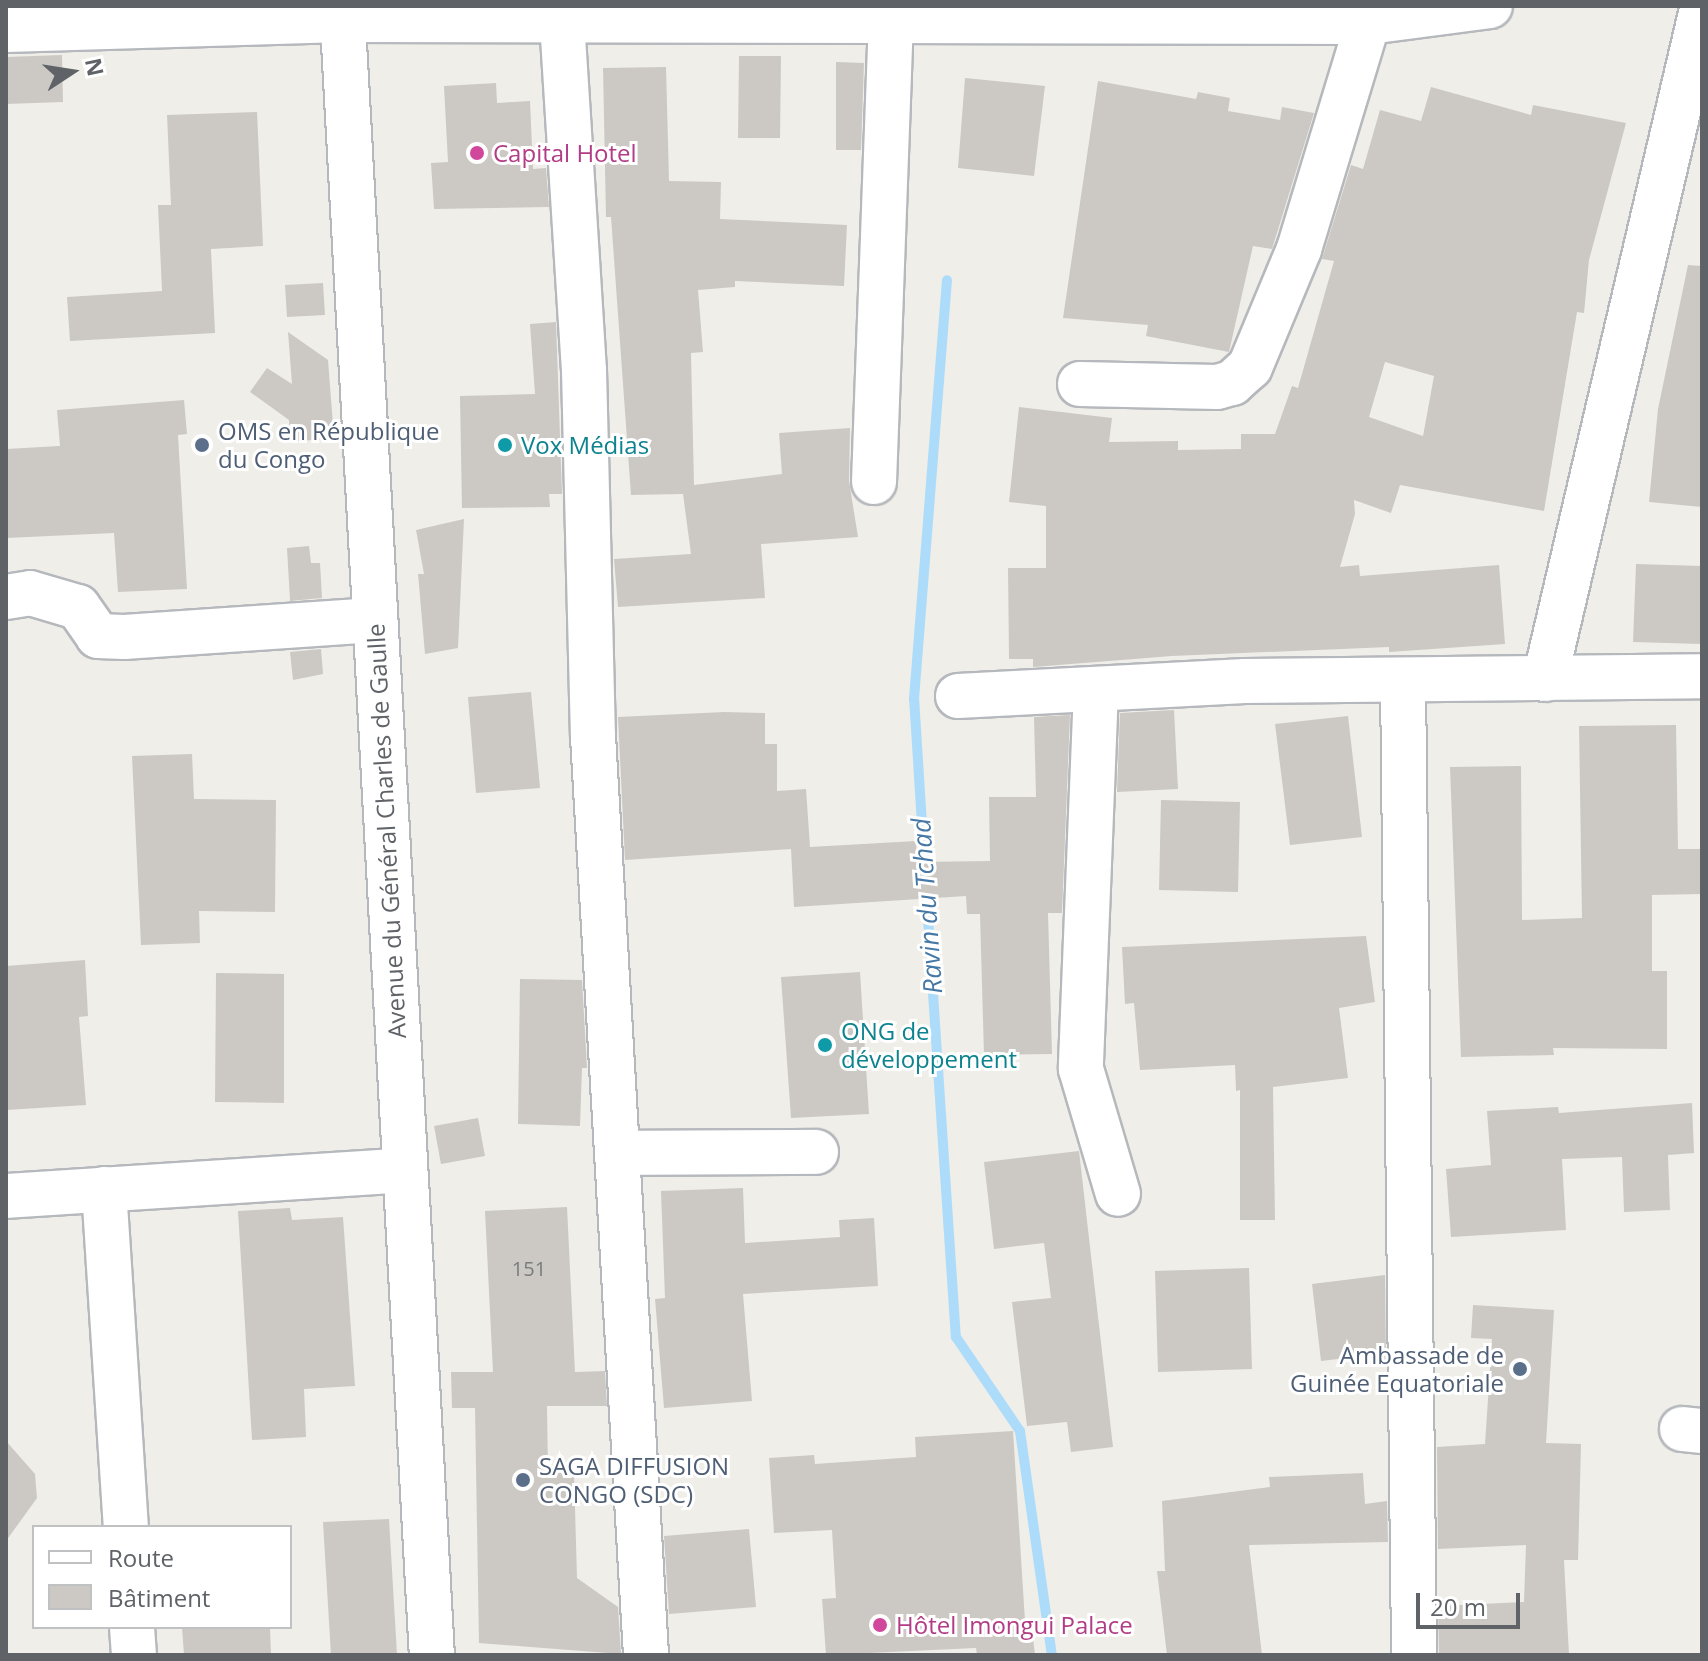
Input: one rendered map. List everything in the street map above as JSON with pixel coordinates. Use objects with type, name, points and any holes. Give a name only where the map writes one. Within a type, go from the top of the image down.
[{"type":"street","points":[[6,30],[343,13],[562,21],[1368,22],[1410,10],[1490,6]]},
{"type":"street","points":[[1545,679],[1702,9]]},
{"type":"street","name":"Avenue du Général Charles de Gaulle","points":[[343,13],[432,1655]]},
{"type":"street","points":[[562,21],[584,370],[593,736],[646,1655]]},
{"type":"street","points":[[874,482],[891,22]]},
{"type":"street","points":[[1080,384],[1217,387],[1232,383],[1250,367],[1299,249],[1368,22]]},
{"type":"street","points":[[6,597],[30,593],[78,607],[98,636],[111,637],[374,620]]},
{"type":"street","points":[[958,696],[1403,680],[1702,676]]},
{"type":"street","points":[[1403,680],[1414,1655]]},
{"type":"street","points":[[1096,689],[1081,1069],[1118,1194]]},
{"type":"street","points":[[618,1153],[816,1152]]},
{"type":"street","points":[[6,1196],[404,1170]]},
{"type":"street","points":[[104,1189],[126,1525]]},
{"type":"street","points":[[132,1629],[134,1655]]},
{"type":"building","points":[[62,55],[63,102],[6,104],[6,57]]},
{"type":"building","points":[[739,56],[781,56],[780,138],[738,138]]},
{"type":"building","points":[[836,62],[864,63],[861,150],[836,150]]},
{"type":"building","points":[[666,67],[669,181],[721,182],[720,219],[847,225],[844,286],[735,281],[735,287],[698,290],[703,352],[691,353],[694,485],[782,474],[779,433],[850,428],[849,481],[858,537],[761,544],[765,598],[618,607],[614,559],[691,554],[683,494],[631,495],[611,217],[606,217],[603,68]]},
{"type":"building","points":[[965,78],[1045,86],[1034,176],[958,168]]},
{"type":"building","points":[[1098,81],[1196,99],[1198,92],[1230,98],[1228,111],[1280,120],[1282,107],[1314,113],[1272,249],[1253,246],[1229,352],[1146,336],[1148,325],[1063,318]]},
{"type":"building","name":"Capital Hotel","points":[[496,83],[497,103],[530,101],[533,169],[546,168],[549,207],[434,209],[431,163],[448,162],[444,86]]},
{"type":"building","points":[[1431,87],[1531,115],[1533,105],[1626,123],[1589,260],[1584,313],[1577,312],[1544,511],[1400,485],[1391,513],[1354,500],[1355,514],[1340,567],[1359,565],[1360,576],[1499,565],[1505,644],[1389,652],[1389,647],[1172,656],[1033,667],[1033,659],[1009,659],[1008,568],[1046,568],[1046,506],[1009,502],[1019,407],[1112,418],[1109,442],[1178,441],[1178,450],[1241,449],[1241,434],[1275,434],[1292,386],[1298,388],[1334,261],[1322,259],[1351,165],[1363,169],[1380,110],[1421,121]],"holes":[[[1385,362],[1434,376],[1423,436],[1369,417]]]},
{"type":"building","points":[[257,112],[263,246],[211,249],[215,333],[70,341],[67,297],[162,291],[158,205],[171,205],[167,115]]},
{"type":"building","points":[[1688,265],[1702,266],[1702,507],[1649,502],[1658,409]]},
{"type":"building","points":[[323,283],[325,315],[287,317],[285,285]]},
{"type":"building","name":"Vox Médias","points":[[556,322],[562,494],[549,494],[550,507],[462,508],[460,396],[535,394],[530,324]]},
{"type":"building","points":[[288,332],[328,360],[334,438],[290,442],[289,420],[250,392],[267,368],[292,384]]},
{"type":"building","points":[[184,400],[187,434],[178,435],[187,589],[118,592],[114,533],[6,538],[6,449],[60,446],[57,410]]},
{"type":"building","points":[[464,519],[458,648],[425,654],[418,574],[424,574],[416,530]]},
{"type":"building","points":[[309,546],[311,563],[320,563],[322,598],[290,601],[287,548]]},
{"type":"building","points":[[1636,564],[1702,566],[1702,644],[1633,642]]},
{"type":"building","points":[[321,649],[323,674],[293,680],[290,652]]},
{"type":"building","points":[[531,692],[540,788],[476,793],[468,697]]},
{"type":"building","points":[[1174,710],[1178,789],[1117,792],[1120,713]]},
{"type":"building","points":[[765,713],[765,744],[777,744],[777,791],[806,789],[810,847],[916,841],[917,862],[990,861],[989,797],[1036,797],[1034,717],[1070,715],[1062,913],[1048,913],[1052,1054],[984,1055],[980,914],[967,914],[966,896],[794,907],[791,849],[625,860],[618,717]]},
{"type":"building","points":[[1348,716],[1362,837],[1290,845],[1275,724]]},
{"type":"building","points":[[1676,725],[1678,849],[1702,849],[1702,894],[1652,895],[1652,971],[1667,971],[1667,1049],[1553,1048],[1554,1055],[1461,1057],[1450,767],[1521,766],[1522,920],[1582,918],[1579,726]]},
{"type":"building","points":[[192,754],[194,799],[276,800],[275,912],[199,911],[200,943],[141,945],[132,756]]},
{"type":"building","points":[[1161,800],[1240,802],[1238,892],[1159,890]]},
{"type":"building","points":[[1366,936],[1375,1002],[1339,1008],[1348,1078],[1273,1087],[1275,1220],[1240,1220],[1240,1090],[1236,1091],[1235,1065],[1140,1070],[1134,1003],[1125,1004],[1122,947]]},
{"type":"building","points":[[85,960],[88,1016],[79,1017],[86,1105],[6,1110],[6,966]]},
{"type":"building","name":"ONG de développement","points":[[860,972],[869,1114],[791,1118],[781,977]]},
{"type":"building","points":[[216,973],[284,974],[284,1103],[215,1102]]},
{"type":"building","points":[[520,979],[582,980],[587,1068],[582,1068],[580,1126],[518,1124]]},
{"type":"building","points":[[1692,1103],[1694,1153],[1668,1155],[1670,1210],[1624,1212],[1622,1157],[1562,1159],[1566,1230],[1451,1237],[1446,1169],[1491,1165],[1487,1111],[1558,1107],[1559,1113]]},
{"type":"building","points":[[478,1118],[485,1156],[441,1164],[434,1126]]},
{"type":"building","points":[[1079,1151],[1113,1447],[1071,1452],[1067,1422],[1027,1426],[1012,1302],[1051,1298],[1044,1243],[994,1249],[984,1162]]},
{"type":"building","points":[[743,1188],[745,1243],[840,1237],[839,1220],[874,1218],[878,1286],[743,1294],[752,1401],[664,1408],[655,1299],[665,1298],[661,1191]]},
{"type":"building","points":[[567,1207],[575,1372],[605,1371],[607,1406],[547,1406],[548,1472],[574,1472],[577,1578],[618,1607],[621,1654],[479,1643],[475,1408],[452,1408],[451,1372],[493,1372],[485,1211]]},
{"type":"building","points":[[290,1208],[292,1220],[343,1217],[355,1386],[304,1389],[306,1437],[252,1440],[238,1211]]},
{"type":"building","points":[[1249,1268],[1252,1369],[1158,1372],[1155,1271]]},
{"type":"building","points":[[1385,1275],[1386,1364],[1373,1366],[1371,1355],[1321,1361],[1312,1284]]},
{"type":"building","points":[[1473,1305],[1554,1310],[1546,1443],[1581,1444],[1578,1560],[1564,1560],[1569,1655],[1439,1655],[1438,1606],[1524,1602],[1526,1545],[1438,1549],[1437,1447],[1485,1444],[1492,1339],[1471,1338]]},
{"type":"building","points":[[1013,1431],[1025,1621],[1031,1621],[1035,1655],[977,1655],[976,1648],[826,1655],[822,1599],[836,1598],[832,1530],[774,1533],[769,1458],[814,1455],[815,1464],[916,1457],[915,1437]]},
{"type":"building","points":[[6,1441],[35,1474],[37,1498],[6,1541]]},
{"type":"building","points":[[1363,1473],[1365,1504],[1387,1501],[1388,1542],[1249,1545],[1262,1655],[1167,1655],[1157,1571],[1165,1571],[1162,1501],[1270,1487],[1269,1477]]},
{"type":"building","points":[[389,1519],[397,1655],[331,1655],[323,1522]]},
{"type":"building","points":[[749,1529],[756,1607],[669,1614],[664,1536]]},
{"type":"building","points":[[182,1629],[270,1629],[271,1655],[184,1655]]},
{"type":"waterway","name":"Ravin du Tchad","points":[[925,872],[914,699],[947,280]]},
{"type":"waterway","name":"Ravin du Tchad","points":[[926,888],[956,1337],[1020,1431],[1052,1655]]},
{"type":"place","name":"Capital Hotel","points":[[477,153]]},
{"type":"place","name":"OMS en République du Congo","points":[[202,445]]},
{"type":"place","name":"Vox Médias","points":[[505,445]]},
{"type":"place","name":"ONG de développement","points":[[825,1045]]},
{"type":"place","name":"Ambassade de Guinée Equatoriale","points":[[1520,1369]]},
{"type":"place","name":"SAGA DIFFUSION CONGO (SDC)","points":[[523,1480]]},
{"type":"place","name":"Hôtel Imongui Palace","points":[[880,1625]]}]
